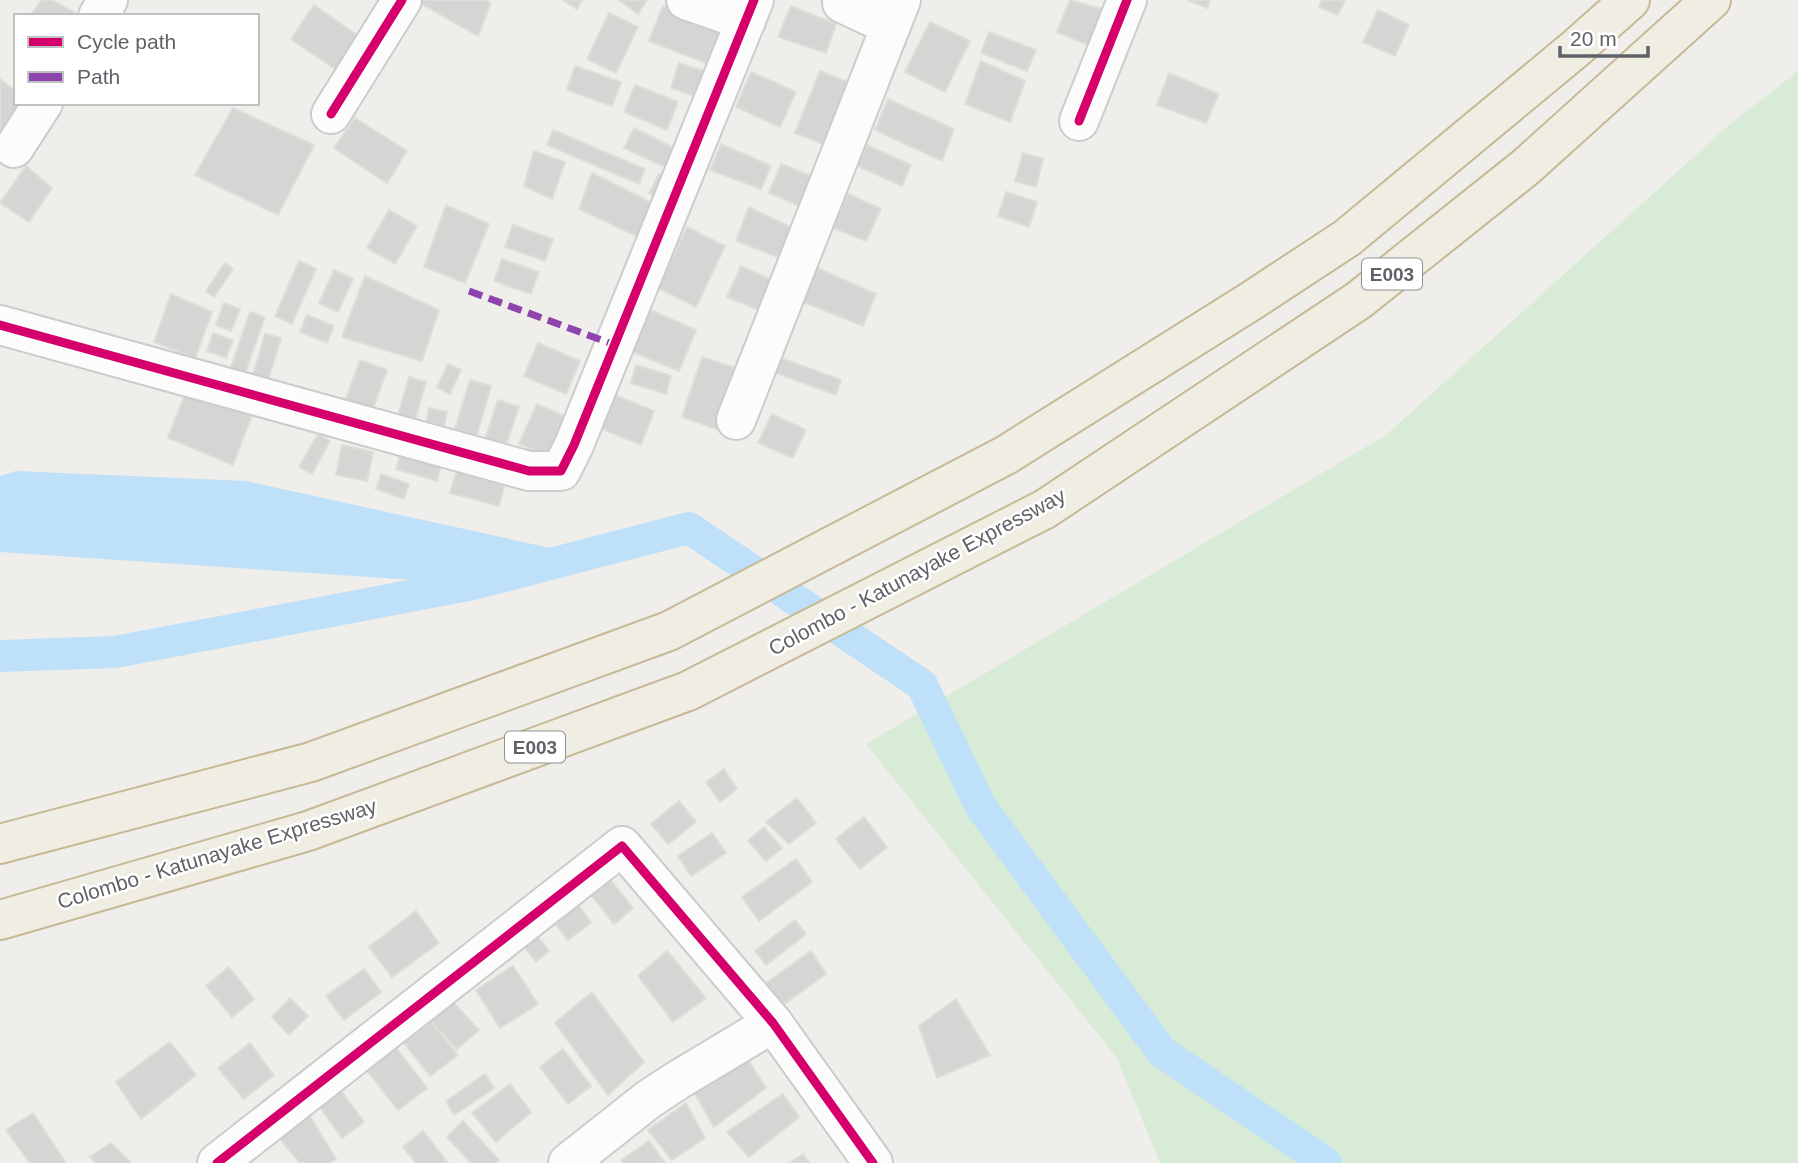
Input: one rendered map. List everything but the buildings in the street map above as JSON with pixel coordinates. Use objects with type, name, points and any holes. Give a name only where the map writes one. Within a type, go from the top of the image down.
[{"type":"highway","name":"E003","points":[[0,844],[311,762],[669,632],[1006,455],[1347,238],[1575,49],[1630,0]]},
{"type":"highway","name":"Colombo - Katunayake Expressway","points":[[0,920],[308,831],[688,691],[1045,509],[1359,300],[1527,166],[1711,0]]},
{"type":"street","points":[[331,114],[402,0]]},
{"type":"street","points":[[0,326],[529,471],[561,471],[574,446],[750,10],[686,0]]},
{"type":"street","points":[[736,420],[896,13],[842,3],[843,0]]},
{"type":"street","points":[[1079,121],[1127,0]]},
{"type":"street","points":[[14,148],[42,105]]},
{"type":"street","points":[[217,1163],[622,846],[773,1023],[873,1163]]},
{"type":"street","points":[[568,1163],[659,1093],[773,1023]]},
{"type":"green space","points":[[1798,71],[1798,1163],[1160,1163],[1117,1058],[866,744],[1386,435],[1728,126]]},
{"type":"water","points":[[16,471],[246,481],[564,551],[473,584],[0,552],[0,476]]},
{"type":"waterway","points":[[0,656],[115,652],[473,584],[689,528],[922,685],[981,807],[1162,1052],[1326,1163]]},
{"type":"marked path","points":[[469,291],[615,345]]},
{"type":"cycle path","points":[[331,114],[402,0]]},
{"type":"cycle path","points":[[0,325],[529,471],[561,471],[574,445],[754,0]]},
{"type":"cycle path","points":[[1079,121],[1127,0]]},
{"type":"cycle path","points":[[217,1163],[622,846],[773,1023],[873,1163]]}]
